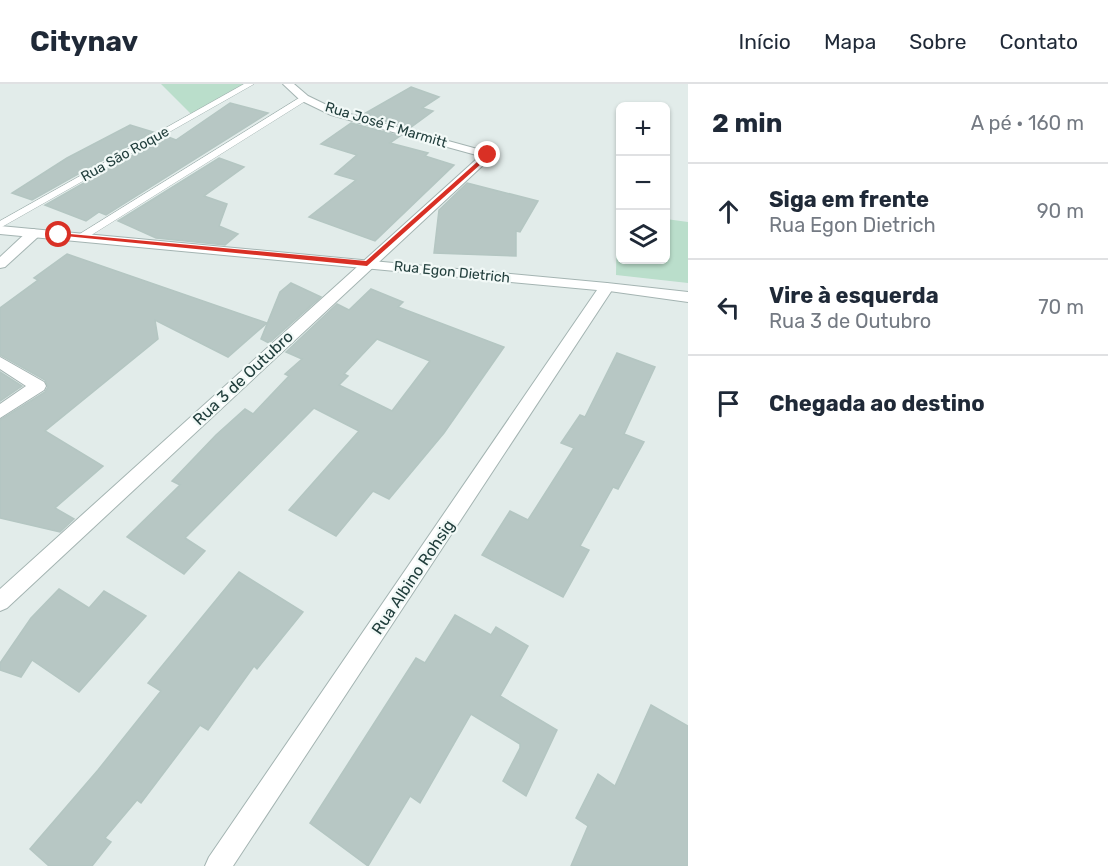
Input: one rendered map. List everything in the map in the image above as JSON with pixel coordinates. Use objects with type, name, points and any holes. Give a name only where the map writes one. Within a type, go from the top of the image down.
[{"type":"street","name":"Rua José F Marmitt","points":[[288,84],[304,98],[335,113],[488,155]]},
{"type":"street","name":"Rua 3 de Outubro","points":[[0,602],[488,155]]},
{"type":"street","name":"Rua Egon Dietrich","points":[[0,230],[607,287],[688,297]]},
{"type":"street","points":[[0,264],[34,232]]},
{"type":"street","name":"Rua Albino Rohsig","points":[[218,866],[607,287]]},
{"type":"street","points":[[0,362],[38,386],[0,412]]},
{"type":"lane","name":"Rua São Roque","points":[[0,225],[250,84]]},
{"type":"lane","points":[[81,237],[304,98]]},
{"type":"green space","points":[[161,84],[247,84],[192,115]]},
{"type":"green space","points":[[670,220],[688,222],[688,283],[616,275],[616,264],[670,264]]},
{"type":"building","points":[[411,87],[439,97],[422,108],[433,111],[410,128],[362,115]]},
{"type":"building","points":[[230,103],[268,113],[106,215],[99,212],[86,221],[45,205],[166,136],[176,140]]},
{"type":"building","points":[[351,123],[400,136],[390,143],[428,153],[425,156],[454,165],[375,241],[309,217],[356,180],[335,174],[357,155],[321,144]]},
{"type":"building","points":[[130,125],[153,132],[32,200],[12,193],[67,158]]},
{"type":"building","points":[[219,158],[244,167],[204,196],[227,204],[219,226],[238,234],[225,245],[156,238],[118,221]]},
{"type":"building","points":[[467,183],[538,201],[520,232],[516,231],[516,256],[434,253],[439,210]]},
{"type":"building","points":[[67,254],[267,323],[228,357],[155,320],[158,339],[45,431],[103,466],[55,508],[74,519],[60,532],[0,518],[0,420],[45,392],[48,387],[45,380],[0,355],[0,308],[38,280],[34,278]]},
{"type":"building","points":[[291,283],[321,297],[269,343],[261,339],[280,292]]},
{"type":"building","points":[[371,289],[403,302],[398,307],[504,347],[444,433],[389,499],[373,491],[336,536],[289,510],[359,431],[314,408],[185,538],[205,551],[184,574],[127,537],[180,485],[172,481],[216,435],[245,409],[253,414],[289,376],[285,374],[302,359],[286,352],[337,304],[349,310]],"holes":[[[377,339],[430,361],[392,411],[339,385],[348,376],[344,374]]]},
{"type":"building","points":[[617,353],[655,367],[624,434],[644,442],[618,489],[613,487],[580,546],[589,550],[563,597],[482,555],[510,511],[528,520],[574,448],[561,443],[580,415],[585,417]]},
{"type":"building","points":[[0,372],[22,386],[0,401]]},
{"type":"building","points":[[239,572],[303,612],[257,669],[254,666],[208,730],[200,725],[141,803],[137,800],[105,838],[111,842],[92,866],[49,866],[30,849],[98,770],[161,691],[148,683]]},
{"type":"building","points":[[59,589],[89,608],[104,591],[146,616],[79,692],[32,660],[21,677],[0,670],[0,663],[31,618]]},
{"type":"building","points":[[455,615],[491,635],[496,627],[528,646],[500,696],[557,730],[526,796],[503,781],[520,744],[471,714],[420,803],[410,796],[368,866],[310,823],[416,658],[425,663]]},
{"type":"building","points":[[651,705],[688,726],[688,866],[571,866],[588,826],[576,818],[598,774],[615,786]]},
{"type":"route","points":[[59,235],[367,264],[488,155]]}]
